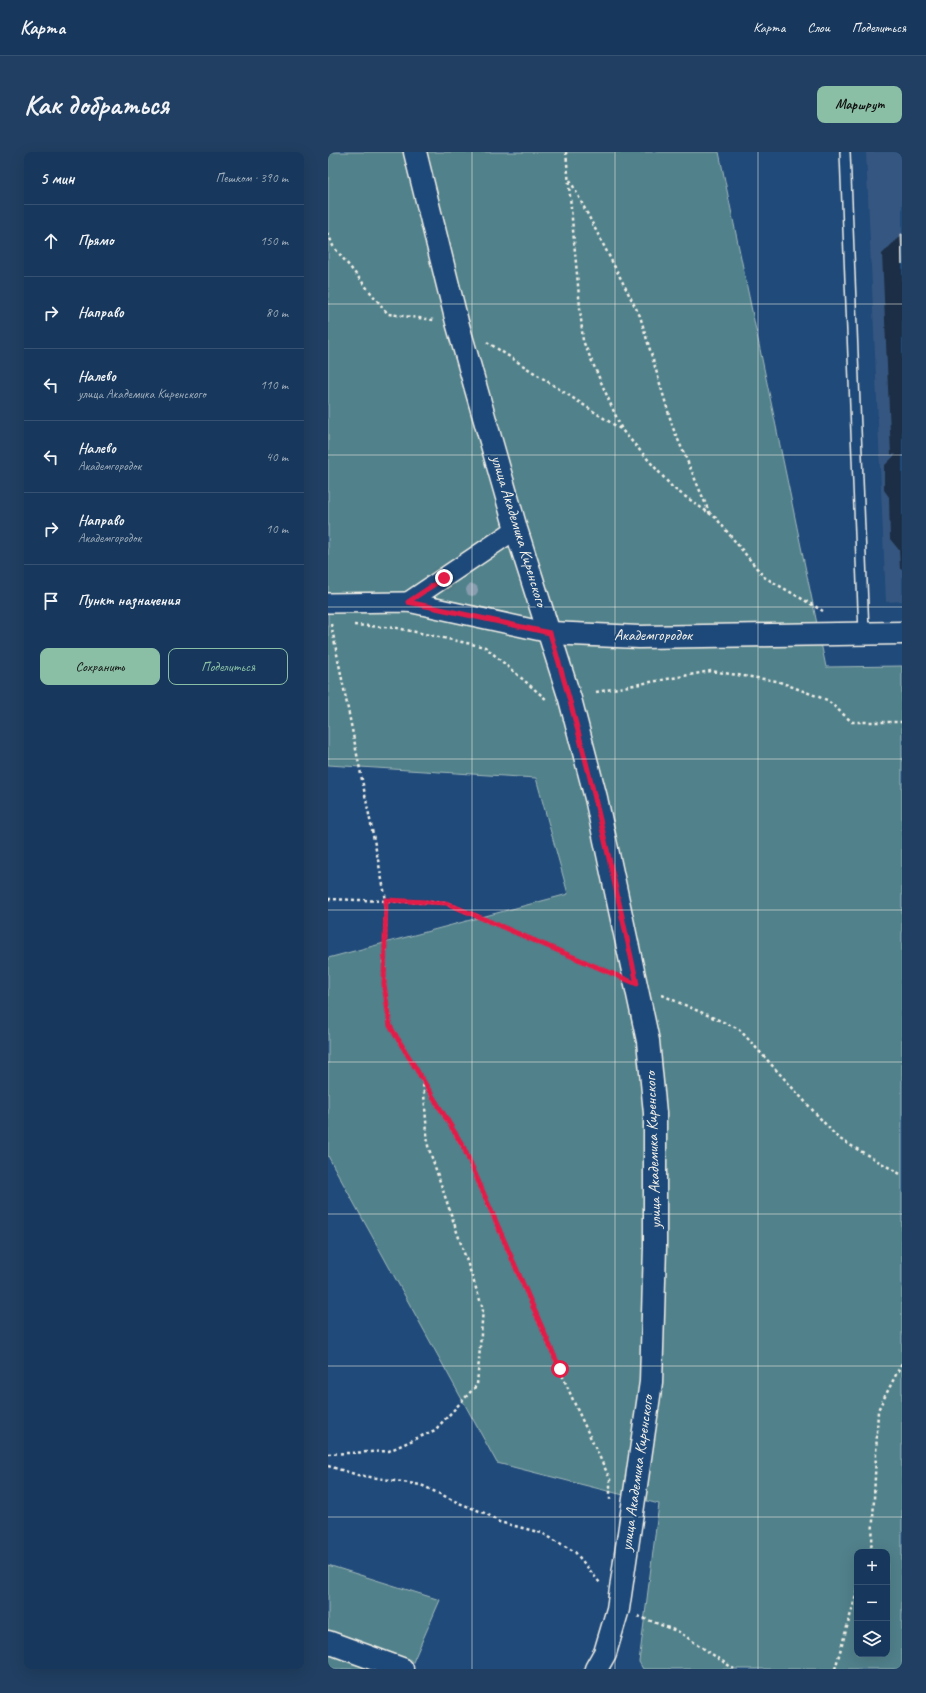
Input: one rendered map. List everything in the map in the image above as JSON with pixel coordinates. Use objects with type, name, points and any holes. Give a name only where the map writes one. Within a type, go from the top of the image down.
[{"type":"main road","name":"улица Академика Киренского","points":[[415,152],[457,322],[516,529],[570,699],[596,798],[648,1041],[655,1113],[655,1247],[651,1382],[618,1609],[605,1653],[596,1669]]},
{"type":"main road","name":"Академгородок","points":[[550,633],[639,637],[902,633]]},
{"type":"main road","points":[[328,1642],[399,1668]]},
{"type":"street","points":[[408,602],[516,529]]},
{"type":"street","name":"Академгородок","points":[[329,610],[408,602],[550,633]]},
{"type":"lane","points":[[845,152],[864,633]]},
{"type":"path","points":[[566,152],[583,341],[622,430]]},
{"type":"path","points":[[569,179],[640,316],[673,428],[710,514]]},
{"type":"path","points":[[328,233],[333,246],[388,314],[457,322],[622,430],[673,488],[716,518],[764,577],[830,614]]},
{"type":"path","points":[[329,610],[330,624],[386,900],[384,984],[390,1026],[463,1146],[577,1409],[610,1479],[610,1501]]},
{"type":"path","points":[[330,624],[338,624]]},
{"type":"path","points":[[352,625],[398,628],[484,647],[547,701]]},
{"type":"path","points":[[596,692],[711,671],[777,681],[827,700],[852,722],[902,722]]},
{"type":"path","points":[[328,899],[446,903],[637,984],[739,1030],[838,1138],[902,1175]]},
{"type":"path","points":[[328,1454],[389,1451],[435,1430],[478,1385],[483,1309],[428,1146],[422,1080]]},
{"type":"path","points":[[870,1549],[872,1543],[878,1410],[902,1363]]},
{"type":"path","points":[[328,1466],[358,1475],[421,1485],[487,1514],[499,1522],[542,1533],[575,1552],[605,1588],[618,1609],[679,1632],[734,1669]]},
{"type":"path","points":[[835,1669],[854,1602]]},
{"type":"shaded area","points":[[866,152],[902,152],[902,601],[886,602]]},
{"type":"green space","points":[[328,152],[719,152],[826,667],[902,666],[902,1669],[643,1669],[639,1662],[659,1504],[497,1463],[328,1156],[328,958],[568,894],[536,778],[328,765]]},
{"type":"green space","points":[[328,1565],[440,1600],[410,1669],[328,1669]]},
{"type":"building","points":[[901,234],[902,234],[902,264]]},
{"type":"route","points":[[444,578],[408,602],[550,633],[570,699],[596,798],[637,984],[446,903],[386,900],[384,984],[390,1026],[463,1146],[560,1369]]}]
